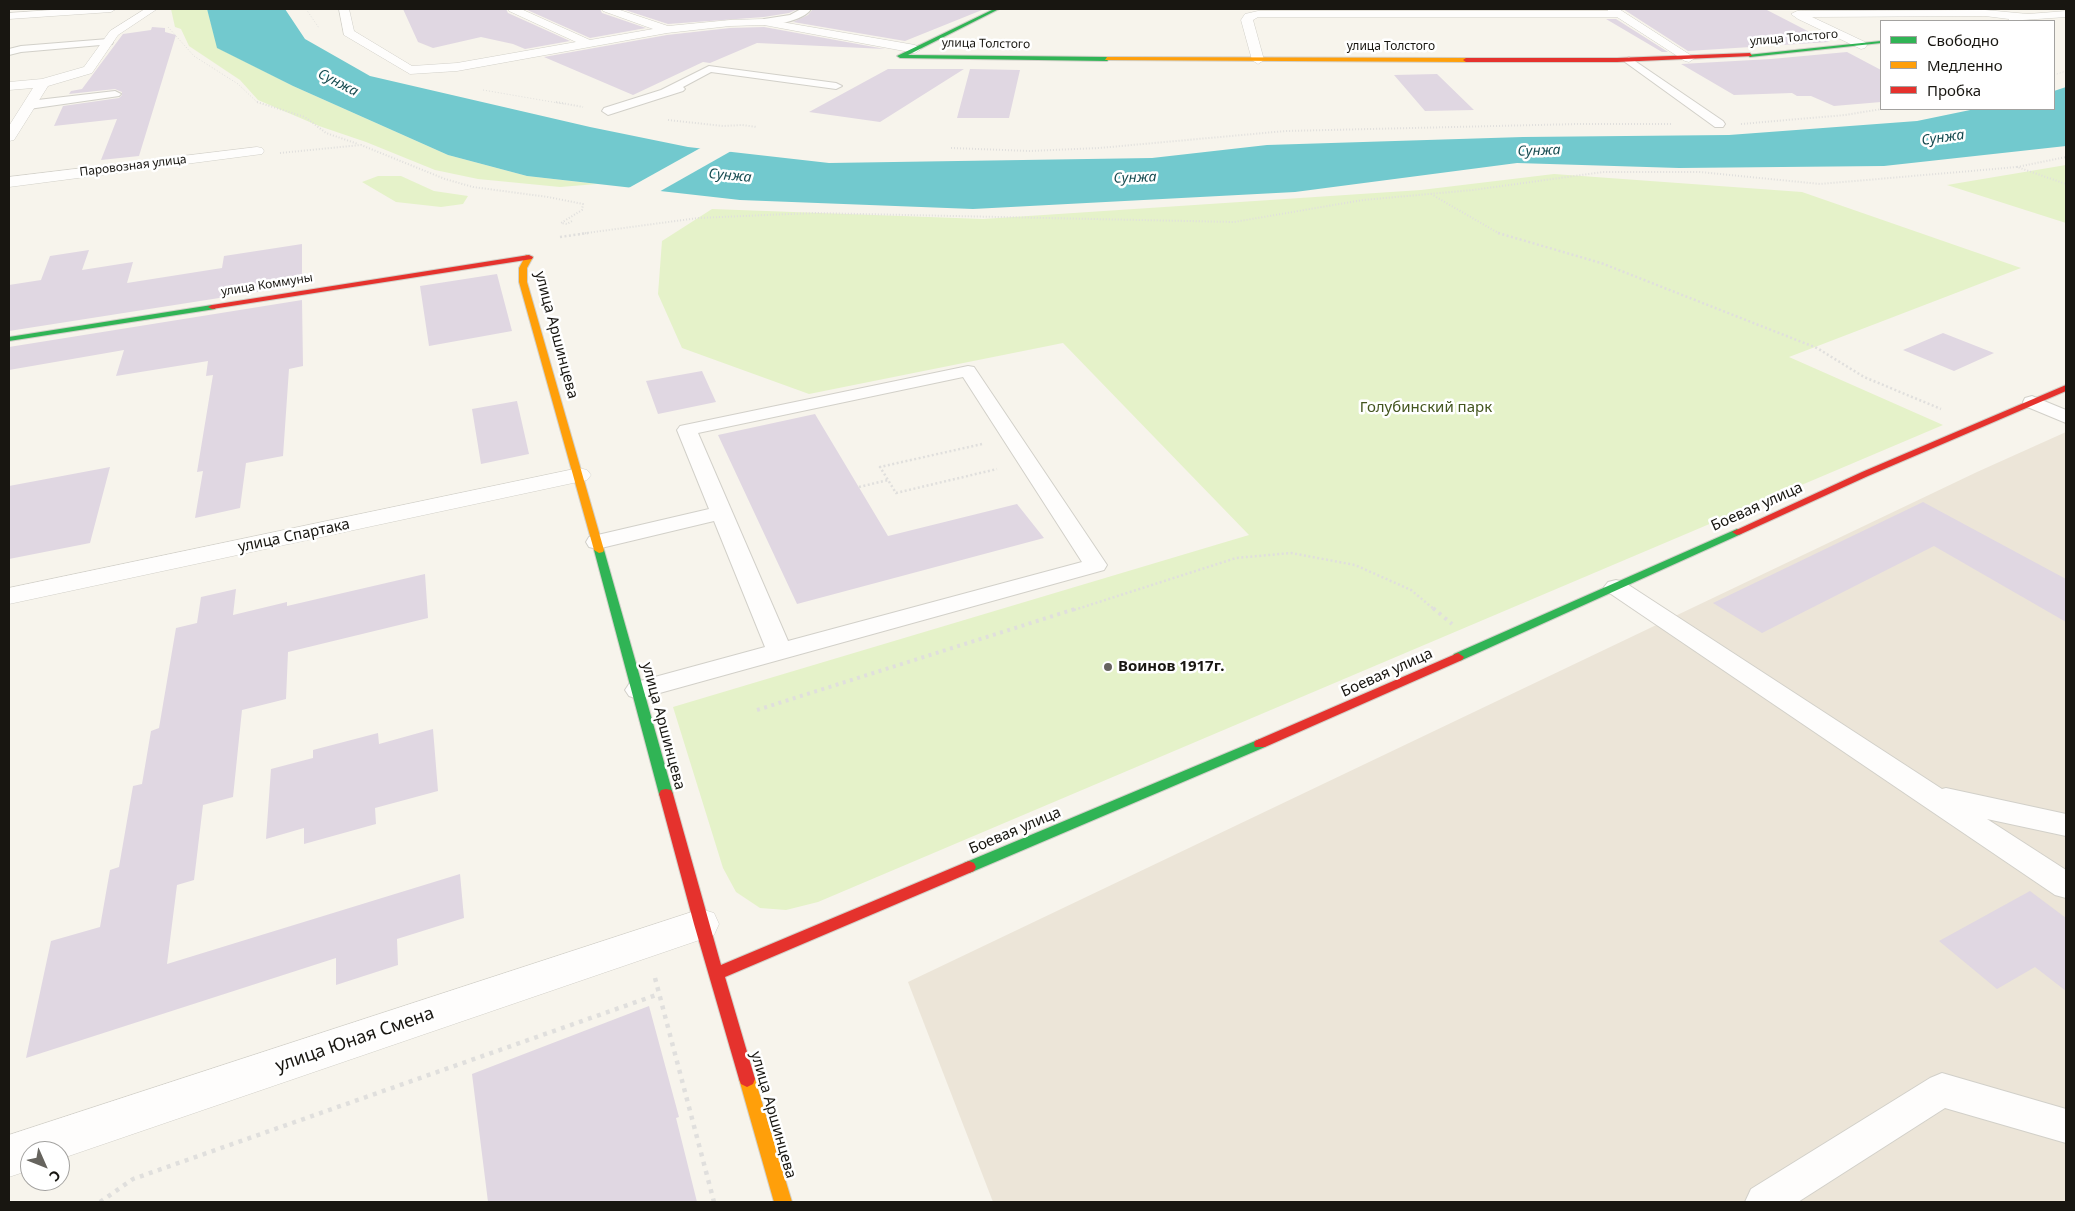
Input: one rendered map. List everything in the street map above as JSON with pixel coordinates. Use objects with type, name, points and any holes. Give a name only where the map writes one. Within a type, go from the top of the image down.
[{"type":"street","points":[[9,16],[111,9]]},
{"type":"street","points":[[9,86],[43,83],[88,70],[114,34],[152,9]]},
{"type":"street","points":[[344,9],[348,33],[410,70],[457,67],[667,30],[730,23],[764,22],[915,49],[997,9]]},
{"type":"street","points":[[513,9],[590,44]]},
{"type":"street","points":[[607,9],[667,30]]},
{"type":"street","points":[[1786,9],[1862,45]]},
{"type":"street","points":[[1258,60],[1247,20],[1249,16],[1258,14],[1616,12],[1689,58]]},
{"type":"street","points":[[1797,14],[1986,13],[2028,17],[2066,14]]},
{"type":"street","points":[[2017,20],[2028,17]]},
{"type":"street","name":"улица Толстого","points":[[915,49],[900,56],[1258,60],[1630,60],[1783,55],[1880,42]]},
{"type":"street","points":[[9,137],[43,83]]},
{"type":"street","name":"Паровозная улица","points":[[9,182],[257,150]]},
{"type":"street","name":"улица Коммуны","points":[[9,339],[529,257]]},
{"type":"street","name":"улица Аршинцева","points":[[529,257],[523,268],[523,282],[579,475],[701,924],[782,1202]]},
{"type":"street","name":"Боевая улица","points":[[716,974],[1349,706],[2066,388]]},
{"type":"street","name":"улица Спартака","points":[[9,596],[579,475]]},
{"type":"street","name":"улица Юная Смена","points":[[9,1156],[701,924]]},
{"type":"lane","points":[[764,22],[792,18],[806,9]]},
{"type":"lane","points":[[9,52],[22,49],[108,42]]},
{"type":"lane","points":[[1630,60],[1719,124]]},
{"type":"lane","points":[[665,92],[709,69],[759,74],[836,86]]},
{"type":"lane","points":[[721,81],[759,74]]},
{"type":"lane","points":[[608,111],[665,92],[702,85]]},
{"type":"lane","points":[[29,105],[115,94]]},
{"type":"lane","points":[[20,120],[39,118]]},
{"type":"lane","points":[[638,690],[1096,565],[968,371],[687,430],[779,650]]},
{"type":"lane","points":[[2032,402],[2066,417]]},
{"type":"lane","points":[[597,542],[722,513]]},
{"type":"lane","points":[[1616,587],[1934,796],[2066,886]]},
{"type":"lane","points":[[1934,796],[2066,825]]},
{"type":"lane","points":[[1764,1202],[1942,1090],[2066,1126]]},
{"type":"path","points":[[306,9],[320,29]]},
{"type":"path","points":[[163,22],[194,56],[238,84],[259,104],[305,117],[326,133],[445,179],[473,187],[548,197],[583,204],[582,210],[561,223],[567,224],[572,221]]},
{"type":"path","points":[[479,89],[608,111]]},
{"type":"path","points":[[951,148],[1030,151],[1099,148],[1286,131],[1580,124],[1755,124],[1880,109]]},
{"type":"path","points":[[666,120],[723,126],[742,125],[757,127]]},
{"type":"path","points":[[257,150],[258,154],[361,145]]},
{"type":"path","points":[[560,237],[698,218],[813,213],[1234,222],[1363,200],[1430,194],[1603,172],[1700,172],[1820,184],[2017,167],[2066,157]]},
{"type":"path","points":[[2017,167],[2066,184]]},
{"type":"path","points":[[1430,194],[1503,236],[1601,263],[1817,348],[1864,377],[1979,425]]},
{"type":"path","points":[[1011,437],[880,467],[896,493],[1028,462]]},
{"type":"path","points":[[858,487],[888,480]]},
{"type":"path","points":[[757,710],[1236,558],[1291,553],[1355,565],[1411,590],[1479,648]]},
{"type":"path","points":[[646,943],[714,1202]]},
{"type":"path","points":[[100,1202],[133,1179],[659,994]]},
{"type":"shaded area","points":[[2066,432],[2066,1202],[993,1202],[908,982],[1977,472]]},
{"type":"green space","points":[[171,9],[207,9],[218,48],[293,86],[448,155],[527,176],[597,184],[560,187],[478,179],[435,170],[366,142],[319,126],[258,100],[240,80],[189,46],[181,29],[175,27]]},
{"type":"green space","points":[[2066,165],[2066,223],[1947,185]]},
{"type":"green space","name":"Голубинский парк","points":[[1554,174],[1802,192],[2021,268],[1789,357],[1943,425],[818,902],[786,910],[760,908],[736,892],[723,868],[673,707],[1249,535],[1063,343],[809,394],[682,348],[658,294],[662,241],[712,209],[983,219],[1421,190]]},
{"type":"green space","points":[[378,176],[401,176],[434,191],[468,196],[463,204],[441,207],[396,202],[362,182]]},
{"type":"water","name":"Сунжа","points":[[207,9],[285,9],[305,39],[370,76],[590,127],[688,147],[829,163],[1152,158],[1267,145],[1523,137],[1729,135],[1917,121],[1970,110],[2055,110],[2055,91],[2066,87],[2066,146],[1884,166],[1679,168],[1517,163],[1295,192],[973,209],[740,200],[527,176],[448,155],[293,86],[217,48]]},
{"type":"pier","points":[[704,146],[733,150],[657,193],[625,190]]},
{"type":"building","points":[[403,9],[506,9],[508,13],[570,41],[525,49],[513,44],[481,37],[433,48],[418,42]]},
{"type":"building","points":[[525,9],[600,9],[602,13],[646,28],[590,38]]},
{"type":"building","points":[[622,9],[798,9],[789,13],[764,17],[668,24]]},
{"type":"building","points":[[813,9],[982,10],[905,41],[793,22],[808,15]]},
{"type":"building","points":[[1623,9],[1765,9],[1829,42],[1688,51]]},
{"type":"building","points":[[1606,19],[1616,19],[1668,52],[1662,52]]},
{"type":"building","points":[[152,27],[165,28],[165,32],[176,35],[139,156],[101,160],[117,119],[54,126],[63,106],[119,98],[122,95],[122,92],[115,89],[69,94],[71,91],[82,89],[123,34],[151,30]]},
{"type":"building","points":[[764,27],[885,49],[757,43],[710,63],[703,62],[633,95],[544,57],[667,35],[730,28]]},
{"type":"building","points":[[1847,52],[1880,69],[1880,102],[1834,106],[1811,96],[1797,96],[1792,93],[1734,95],[1681,64],[1771,59]]},
{"type":"building","points":[[888,69],[964,69],[880,122],[809,112]]},
{"type":"building","points":[[970,69],[1020,70],[1009,118],[957,118]]},
{"type":"building","points":[[1437,74],[1474,110],[1425,111],[1394,75]]},
{"type":"building","points":[[302,244],[302,285],[9,331],[9,285],[41,280],[50,256],[89,250],[82,270],[133,262],[127,283],[222,268],[224,256]]},
{"type":"building","points":[[497,274],[512,331],[429,346],[420,286]]},
{"type":"building","points":[[302,300],[303,366],[289,369],[283,456],[246,463],[240,508],[195,518],[203,471],[197,472],[213,375],[206,376],[208,361],[116,376],[124,350],[9,370],[9,347]]},
{"type":"building","points":[[1943,333],[1994,353],[1954,371],[1903,350]]},
{"type":"building","points":[[702,371],[716,402],[658,414],[646,381]]},
{"type":"building","points":[[517,401],[529,454],[481,464],[472,409]]},
{"type":"building","points":[[815,414],[888,536],[1017,504],[1044,538],[797,604],[718,435]]},
{"type":"building","points":[[110,467],[90,543],[9,559],[9,486]]},
{"type":"building","points":[[1923,502],[2066,579],[2066,622],[1934,546],[1762,633],[1713,603]]},
{"type":"building","points":[[425,574],[428,618],[288,652],[286,699],[242,710],[233,797],[203,805],[194,880],[177,885],[167,964],[460,874],[464,918],[397,939],[398,965],[336,985],[336,958],[26,1058],[51,941],[100,927],[110,870],[119,867],[133,786],[142,784],[151,731],[159,728],[176,628],[197,623],[201,597],[236,589],[233,615],[287,602],[287,606]]},
{"type":"building","points":[[433,729],[438,791],[375,808],[376,824],[304,844],[304,828],[266,839],[271,769],[313,758],[313,750],[378,733],[379,744]]},
{"type":"building","points":[[2030,891],[2066,918],[2066,991],[2035,967],[1997,989],[1939,941]]},
{"type":"building","points":[[649,1006],[679,1117],[676,1118],[697,1202],[488,1202],[472,1074]]},
{"type":"traffic: fast","points":[[905,54],[997,9]]},
{"type":"traffic: fast","points":[[1750,55],[1880,42]]},
{"type":"traffic: fast","points":[[900,56],[1107,59]]},
{"type":"traffic: fast","points":[[9,339],[212,307]]},
{"type":"traffic: fast","points":[[1458,657],[1737,532]]},
{"type":"traffic: fast","points":[[599,550],[666,794]]},
{"type":"traffic: fast","points":[[969,867],[1260,744]]},
{"type":"traffic: slow","points":[[1107,59],[1466,60]]},
{"type":"traffic: slow","points":[[529,257],[523,268],[523,282],[599,550]]},
{"type":"traffic: slow","points":[[747,1079],[783,1202]]},
{"type":"traffic: jam","points":[[1466,60],[1617,60],[1750,55]]},
{"type":"traffic: jam","points":[[212,307],[529,257]]},
{"type":"traffic: jam","points":[[1737,532],[1865,474],[2066,388]]},
{"type":"traffic: jam","points":[[1260,744],[1458,657]]},
{"type":"traffic: jam","points":[[666,794],[701,924],[747,1079]]},
{"type":"traffic: jam","points":[[716,974],[969,867]]},
{"type":"place","name":"Воинов 1917г.","points":[[1108,667]]}]
